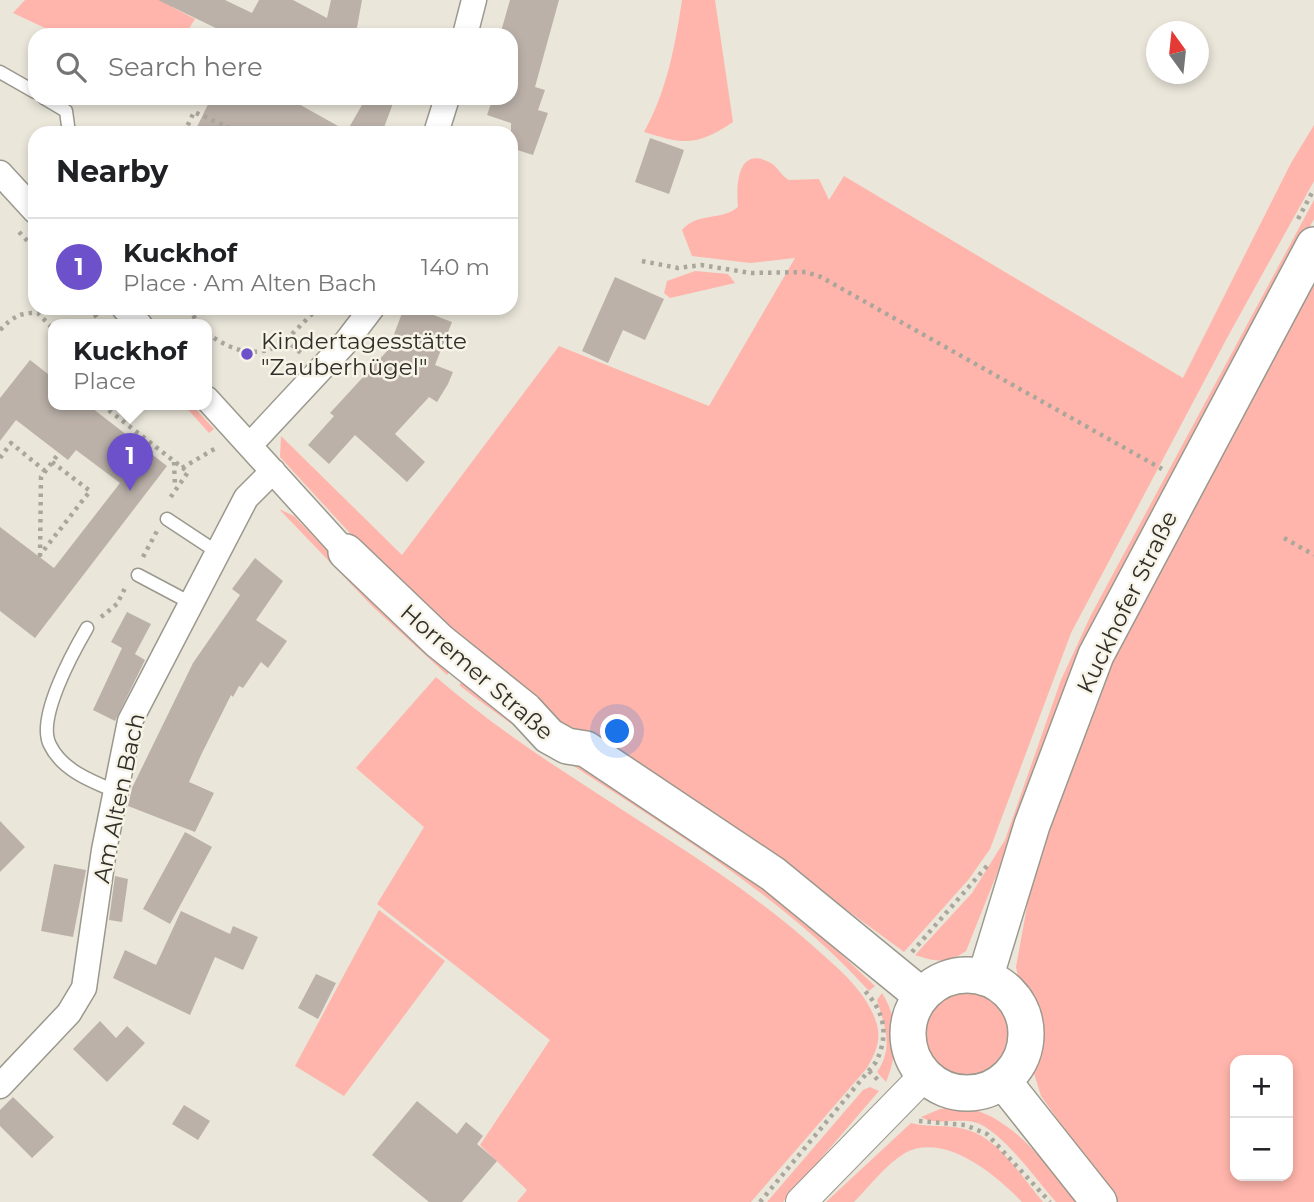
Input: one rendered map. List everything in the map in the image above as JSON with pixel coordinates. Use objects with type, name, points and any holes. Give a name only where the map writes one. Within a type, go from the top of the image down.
[{"type":"main road","name":"Kuckhofer Straße","points":[[985,978],[1032,825],[1096,655],[1314,245]]},
{"type":"main road","name":"Horremer Straße","points":[[346,552],[391,598],[525,710],[536,724],[557,742],[586,749],[765,868],[836,923],[922,996]]},
{"type":"main road","points":[[951,978],[985,978],[997,983],[1015,1000],[1025,1024],[1026,1037],[1019,1061],[1003,1081],[984,1091],[962,1093],[942,1088],[924,1076],[912,1058],[907,1036],[911,1014],[930,988],[951,978]]},
{"type":"main road","points":[[1003,1081],[1099,1202]]},
{"type":"street","points":[[467,28],[474,0]]},
{"type":"street","points":[[438,126],[445,105]]},
{"type":"street","points":[[1,175],[28,198]]},
{"type":"street","points":[[250,445],[366,315]]},
{"type":"street","name":"Horremer Straße","points":[[212,404],[346,552]]},
{"type":"street","name":"Am Alten Bach","points":[[0,1086],[69,1013],[84,988],[115,791],[130,720],[246,498],[273,471]]},
{"type":"street","points":[[801,1202],[924,1076]]},
{"type":"lane","points":[[0,72],[28,88]]},
{"type":"lane","points":[[55,105],[65,111],[68,126]]},
{"type":"lane","points":[[165,520],[217,552]]},
{"type":"lane","points":[[135,574],[189,603]]},
{"type":"lane","points":[[87,628],[75,649],[52,706],[47,729],[48,743],[57,756],[83,778],[115,791]]},
{"type":"path","points":[[187,126],[194,112],[225,126]]},
{"type":"path","points":[[642,261],[678,268],[701,265],[751,273],[806,272],[821,276],[1162,470]]},
{"type":"path","points":[[0,330],[12,317],[28,312]]},
{"type":"path","points":[[212,336],[229,348],[247,352],[276,347],[311,315]]},
{"type":"path","points":[[286,340],[319,370]]},
{"type":"path","points":[[101,410],[188,472],[164,506]]},
{"type":"path","points":[[0,458],[11,443],[45,471]]},
{"type":"path","points":[[182,468],[216,447]]},
{"type":"path","points":[[52,462],[90,491],[40,555],[41,477],[45,471],[52,462],[59,453]]},
{"type":"path","points":[[174,461],[177,470],[174,492]]},
{"type":"path","points":[[87,628],[117,604],[165,520]]},
{"type":"path","points":[[1284,538],[1314,555]]},
{"type":"path","points":[[760,1202],[869,1071],[883,1048],[885,1035],[880,1013],[869,996]]},
{"type":"path","points":[[869,1071],[917,1120],[927,1124],[965,1125],[987,1133],[1050,1202]]},
{"type":"shaded area","points":[[25,0],[175,0],[172,7],[195,19],[189,28],[45,28],[13,13]]},
{"type":"shaded area","points":[[682,0],[715,0],[733,122],[710,136],[690,141],[644,132],[664,84]]},
{"type":"shaded area","points":[[1314,125],[1314,181],[1227,338],[1071,633],[990,849],[969,879],[904,952],[802,877],[565,738],[403,591],[280,457],[281,436],[402,555],[559,346],[709,406],[795,258],[750,263],[692,256],[682,230],[695,221],[725,214],[738,207],[737,189],[741,171],[750,159],[758,158],[772,164],[789,180],[819,179],[829,200],[844,176],[1183,378],[1291,163]]},
{"type":"shaded area","points":[[1314,200],[1314,219],[1169,488],[1032,786],[966,951],[942,960],[915,955],[972,893],[1005,840],[1061,680],[1091,615]]},
{"type":"shaded area","points":[[695,271],[728,274],[735,283],[670,298],[664,293],[667,281]]},
{"type":"shaded area","points":[[1314,275],[1314,1202],[1116,1202],[1041,1096],[1033,1070],[1034,1029],[1021,993],[1016,967],[1030,890],[1093,697]]},
{"type":"shaded area","points":[[188,410],[197,410],[214,429],[209,433]]},
{"type":"shaded area","points":[[279,509],[294,516],[360,585],[451,669],[447,675],[372,606]]},
{"type":"shaded area","points":[[436,677],[517,740],[762,904],[836,966],[869,1005],[878,1035],[874,1055],[867,1068],[751,1202],[517,1202],[527,1190],[480,1145],[550,1040],[377,904],[424,827],[356,768]]},
{"type":"shaded area","points":[[464,680],[783,900],[875,986],[869,991],[824,946],[775,904],[724,866],[510,723],[459,685]]},
{"type":"shaded area","points":[[379,910],[445,961],[344,1096],[295,1066]]},
{"type":"shaded area","points":[[882,993],[888,1003],[895,1037],[893,1060],[886,1082],[877,1072],[887,1045],[877,1000]]},
{"type":"shaded area","points":[[965,993],[982,997],[996,1006],[1005,1020],[1009,1037],[1005,1054],[996,1068],[982,1077],[965,1081],[948,1077],[934,1068],[925,1054],[921,1037],[925,1020],[934,1006],[948,997]]},
{"type":"shaded area","points":[[870,1087],[879,1091],[787,1198],[783,1202],[767,1202],[863,1090]]},
{"type":"shaded area","points":[[964,1107],[982,1112],[1014,1132],[1078,1202],[1056,1202],[1007,1145],[984,1127],[968,1121],[933,1121],[921,1117],[940,1109]]},
{"type":"shaded area","points":[[911,1123],[977,1133],[999,1149],[1043,1202],[1022,1202],[998,1180],[968,1159],[936,1148],[920,1148],[905,1153],[884,1169],[854,1202],[826,1202]]},
{"type":"building","points":[[158,0],[225,0],[252,13],[259,0],[293,0],[327,18],[331,0],[362,0],[357,28],[216,28]]},
{"type":"building","points":[[510,0],[559,0],[535,87],[545,90],[538,110],[548,113],[533,155],[518,150],[518,126],[511,126],[511,123],[487,115],[491,105],[518,105],[518,28],[502,28]]},
{"type":"building","points":[[208,105],[301,105],[338,126],[197,126]]},
{"type":"building","points":[[362,105],[392,105],[385,126],[350,126]]},
{"type":"building","points":[[650,138],[684,150],[669,194],[635,182]]},
{"type":"building","points":[[615,277],[664,299],[645,340],[623,330],[608,363],[582,351]]},
{"type":"building","points":[[401,315],[434,315],[452,322],[435,365],[453,372],[448,384],[437,402],[429,397],[395,434],[425,462],[407,482],[355,435],[329,464],[308,445],[334,416],[330,413],[388,350]]},
{"type":"building","points":[[30,360],[48,374],[48,410],[94,410],[167,466],[35,638],[0,611],[0,527],[54,568],[120,483],[76,450],[68,460],[16,420],[0,441],[0,398]]},
{"type":"building","points":[[255,558],[283,581],[256,620],[287,641],[268,668],[261,662],[243,688],[239,686],[233,697],[231,695],[202,753],[189,782],[214,793],[195,832],[128,806],[132,788],[193,663],[240,595],[232,589]]},
{"type":"building","points":[[127,612],[151,624],[135,654],[145,660],[115,721],[93,710],[122,648],[111,642]]},
{"type":"building","points":[[0,821],[25,847],[0,872]]},
{"type":"building","points":[[185,832],[212,847],[170,924],[143,909]]},
{"type":"building","points":[[54,864],[86,870],[73,937],[41,931]]},
{"type":"building","points":[[115,876],[128,879],[122,922],[109,920]]},
{"type":"building","points":[[181,911],[230,934],[233,926],[258,937],[243,970],[215,957],[190,1015],[113,978],[125,950],[156,965]]},
{"type":"building","points":[[316,974],[336,983],[318,1019],[298,1008]]},
{"type":"building","points":[[100,1021],[116,1038],[127,1026],[145,1043],[107,1082],[73,1049]]},
{"type":"building","points":[[13,1097],[54,1137],[32,1158],[0,1126],[0,1110]]},
{"type":"building","points":[[417,1101],[457,1134],[466,1122],[483,1136],[477,1144],[497,1161],[462,1202],[429,1202],[372,1155]]},
{"type":"building","points":[[184,1105],[210,1121],[198,1140],[172,1124]]},
{"type":"place","name":"Kindertagesstätte \"Zauberhügel\"","points":[[247,354]]},
{"type":"place","name":"Kuckhof","points":[[130,491]]}]
